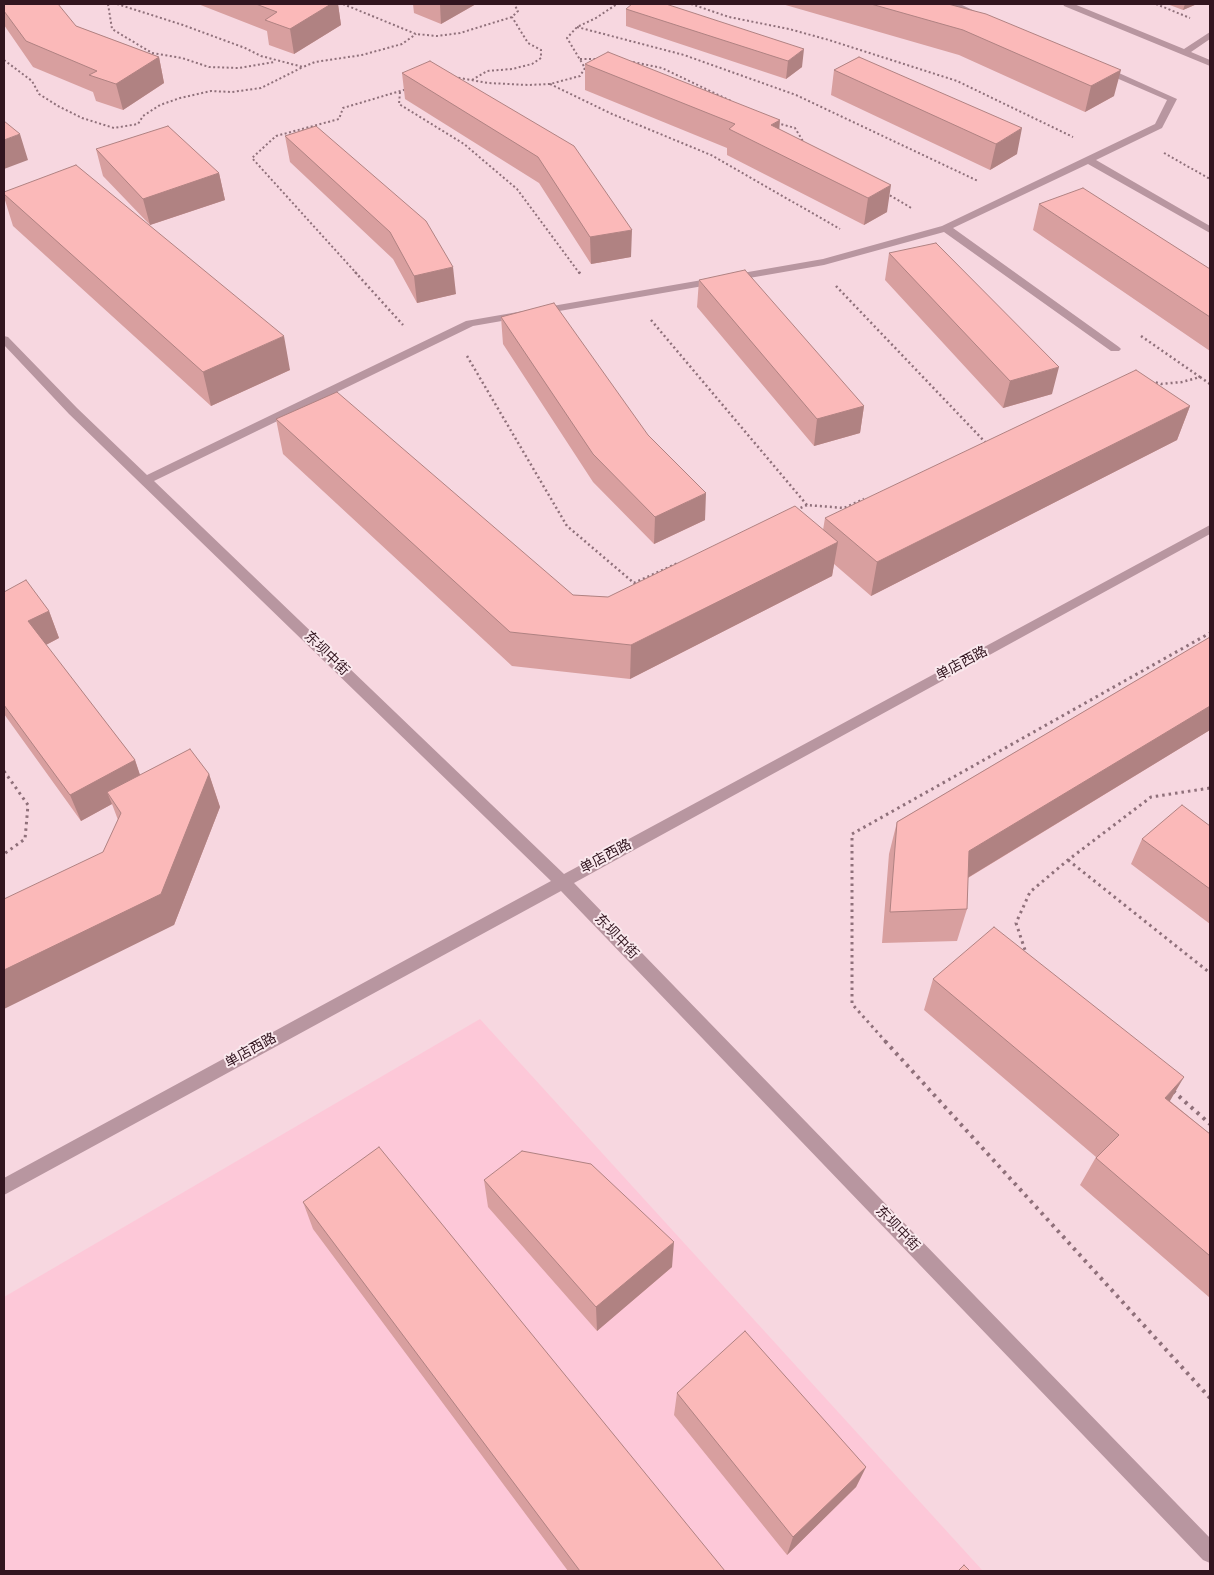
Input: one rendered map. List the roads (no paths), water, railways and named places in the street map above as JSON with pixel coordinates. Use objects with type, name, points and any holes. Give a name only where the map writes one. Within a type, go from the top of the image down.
[{"type":"street","points":[[953,4],[990,20]]},
{"type":"street","points":[[1067,4],[1210,64]]},
{"type":"street","points":[[1184,53],[1210,35]]},
{"type":"street","points":[[146,480],[470,323],[815,264],[946,228],[1160,126],[1172,99],[1090,64]]},
{"type":"street","points":[[1088,160],[1210,230]]},
{"type":"street","points":[[946,228],[1115,349]]},
{"type":"street","name":"东坝中街","points":[[4,339],[73,411],[562,881],[1210,1554]]},
{"type":"street","name":"单店西路","points":[[4,1187],[1210,529]]}]
